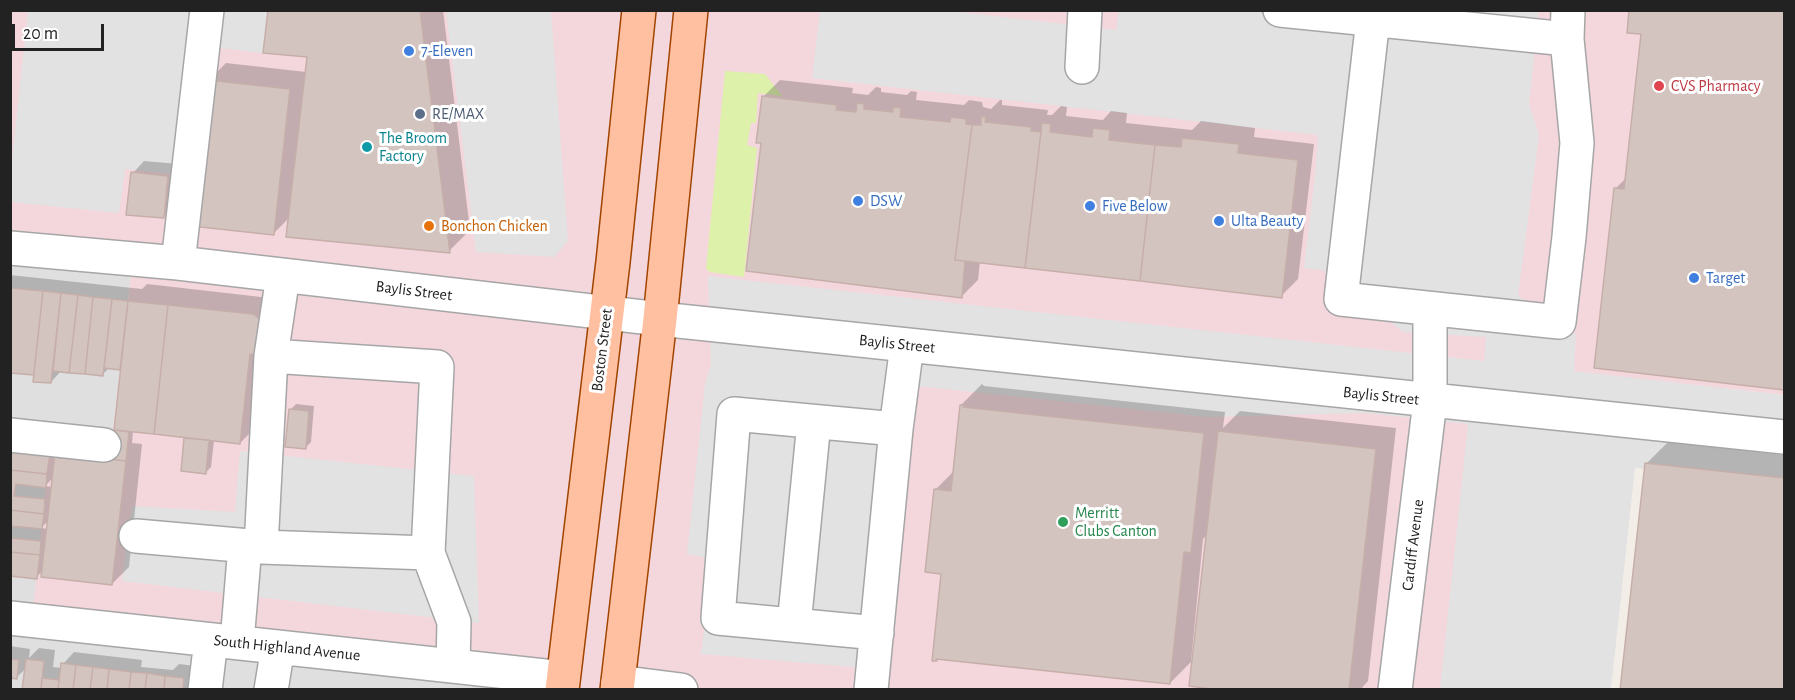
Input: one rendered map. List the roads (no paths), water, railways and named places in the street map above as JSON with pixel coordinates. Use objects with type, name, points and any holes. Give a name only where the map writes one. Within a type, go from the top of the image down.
[{"type":"main road","name":"Boston Street","points":[[562,684],[607,312],[639,10]]},
{"type":"main road","points":[[618,686],[660,319],[691,10]]},
{"type":"street","points":[[178,263],[207,10]]},
{"type":"street","points":[[1082,67],[1085,10]]},
{"type":"street","points":[[1280,10],[1373,19],[1567,25],[1577,143],[1559,322],[1341,299],[1373,19]]},
{"type":"street","name":"Baylis Street","points":[[10,248],[178,263],[660,319],[1785,437]]},
{"type":"street","points":[[205,690],[224,641],[253,547],[271,356],[283,276]]},
{"type":"street","name":"Cardiff Avenue","points":[[1395,690],[1430,401],[1430,309]]},
{"type":"street","points":[[871,690],[896,429],[907,345]]},
{"type":"street","points":[[271,356],[437,367],[428,553],[454,622],[453,666]]},
{"type":"street","points":[[877,633],[718,618],[734,414],[896,429]]},
{"type":"street","points":[[794,625],[814,422]]},
{"type":"street","points":[[10,435],[105,445]]},
{"type":"street","points":[[136,536],[253,547],[428,553]]},
{"type":"street","name":"South Highland Avenue","points":[[10,618],[453,666],[562,684]]},
{"type":"street","points":[[271,690],[278,647]]},
{"type":"street","points":[[618,686],[681,690]]},
{"type":"place","name":"7-Eleven","points":[[409,51]]},
{"type":"place","name":"CVS Pharmacy","points":[[1659,86]]},
{"type":"place","name":"RE/MAX","points":[[420,114]]},
{"type":"place","name":"The Broom Factory","points":[[367,147]]},
{"type":"place","name":"DSW","points":[[858,201]]},
{"type":"place","name":"Five Below","points":[[1090,206]]},
{"type":"place","name":"Ulta Beauty","points":[[1219,221]]},
{"type":"place","name":"Bonchon Chicken","points":[[429,226]]},
{"type":"place","name":"Target","points":[[1694,278]]},
{"type":"place","name":"Merritt Clubs Canton","points":[[1063,522]]}]
